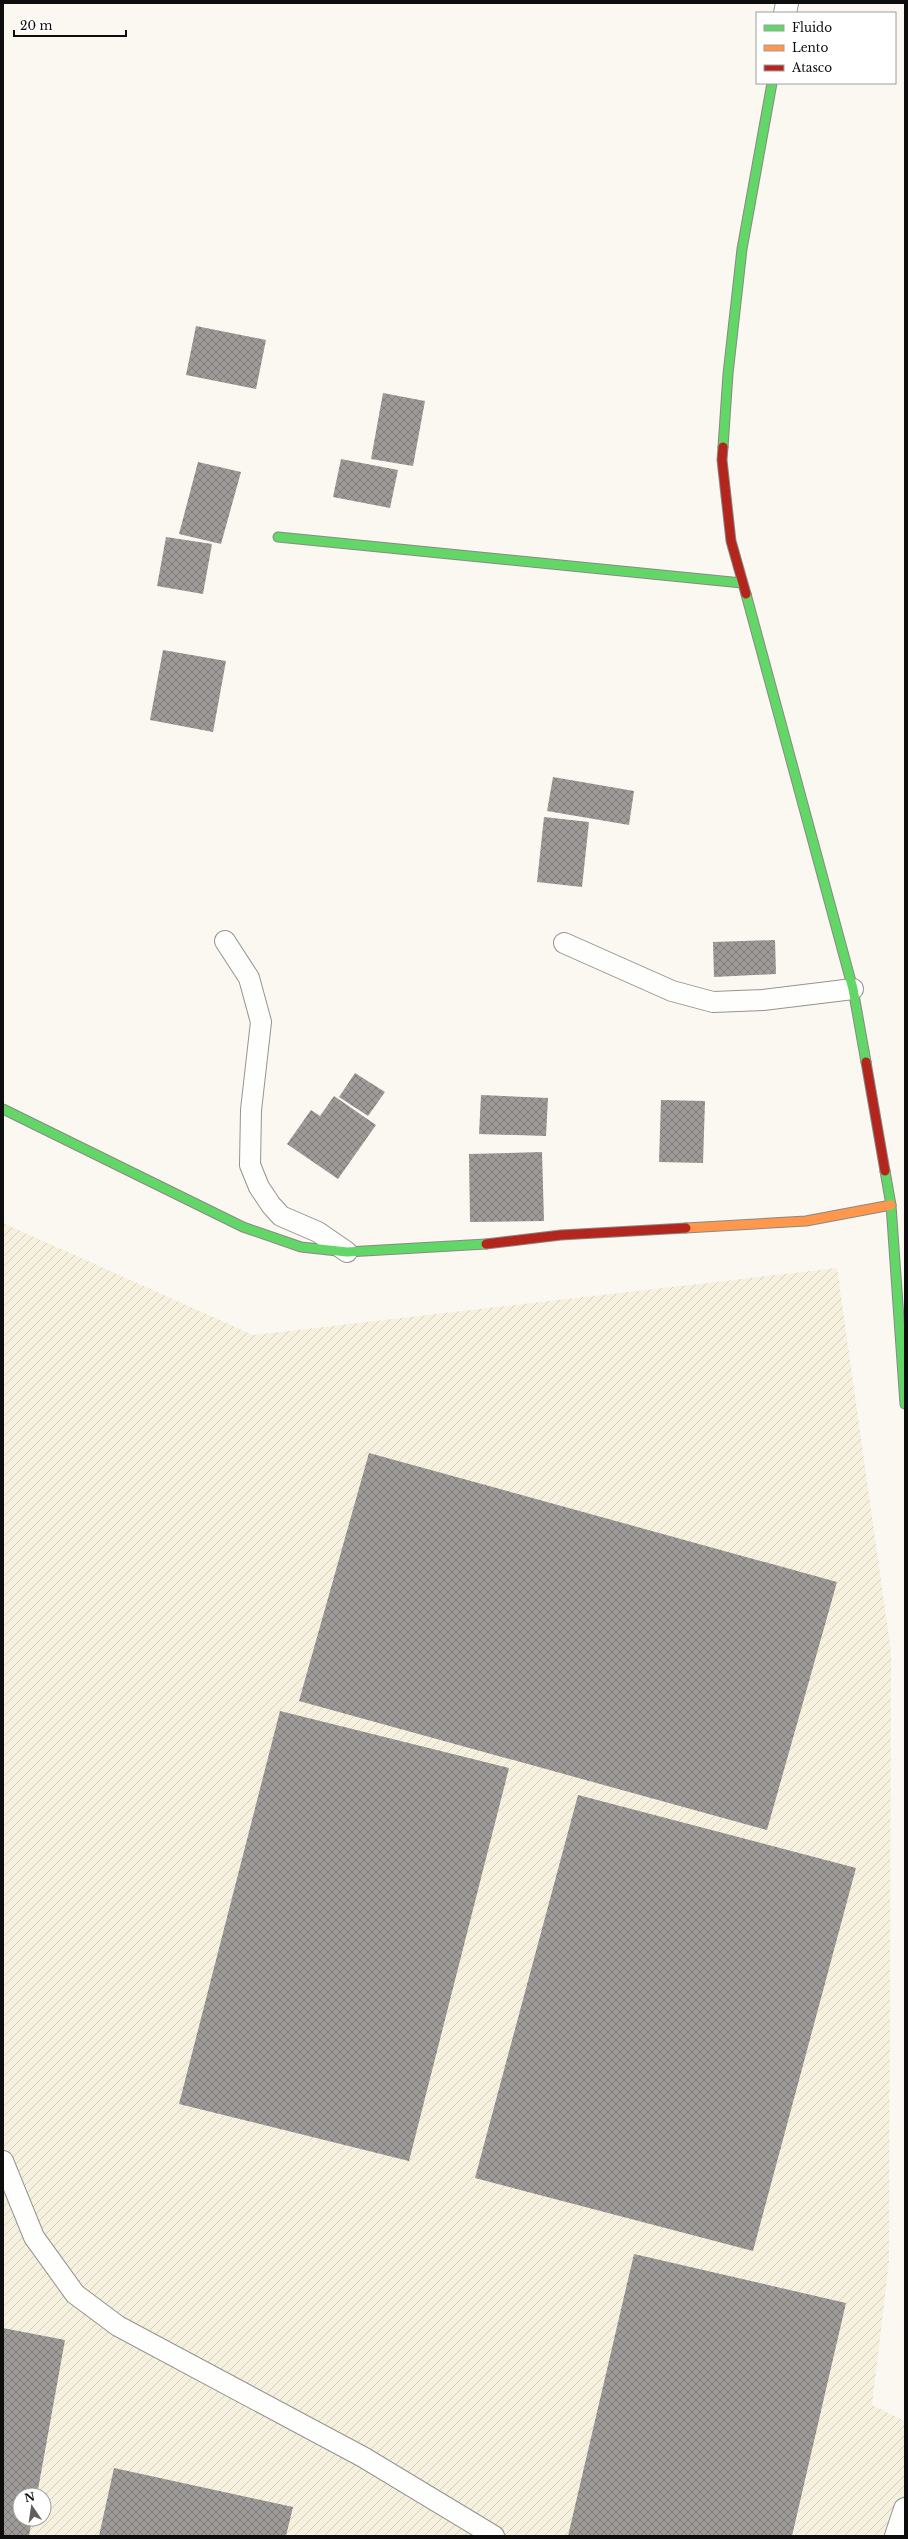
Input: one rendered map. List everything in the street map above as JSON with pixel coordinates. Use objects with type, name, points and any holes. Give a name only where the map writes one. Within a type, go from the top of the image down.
[{"type":"street","points":[[772,84],[742,249],[728,374],[722,460],[731,541],[820,862],[853,989],[891,1205],[905,1404]]},
{"type":"street","points":[[278,537],[742,583]]},
{"type":"street","points":[[3,1109],[243,1227],[301,1247],[347,1252],[495,1244],[561,1235],[806,1221],[891,1205]]},
{"type":"street","points":[[896,2536],[905,2509]]},
{"type":"lane","points":[[225,942],[249,978],[261,1022],[251,1110],[250,1165],[259,1187],[271,1205],[281,1216],[318,1232],[347,1252]]},
{"type":"lane","points":[[564,943],[672,991],[713,1002],[763,1000],[853,989]]},
{"type":"lane","points":[[3,2161],[34,2237],[75,2294],[118,2326],[363,2457],[494,2536]]},
{"type":"shaded area","points":[[3,1223],[253,1335],[837,1268],[891,1652],[889,2262],[872,2405],[905,2421],[905,2536],[3,2536]]},
{"type":"building","points":[[196,326],[266,340],[256,389],[186,375]]},
{"type":"building","points":[[383,393],[425,401],[413,466],[371,459]]},
{"type":"building","points":[[341,459],[398,470],[390,508],[333,497]]},
{"type":"building","points":[[198,462],[241,472],[221,544],[179,534]]},
{"type":"building","points":[[166,537],[212,544],[203,594],[157,586]]},
{"type":"building","points":[[163,650],[226,661],[213,732],[150,720]]},
{"type":"building","points":[[553,777],[634,791],[629,825],[547,811]]},
{"type":"building","points":[[544,817],[589,822],[582,887],[537,882]]},
{"type":"building","points":[[775,940],[776,974],[714,977],[713,942]]},
{"type":"building","points":[[355,1073],[385,1092],[368,1116],[339,1097]]},
{"type":"building","points":[[481,1095],[548,1098],[546,1136],[479,1134]]},
{"type":"building","points":[[334,1096],[376,1125],[338,1179],[287,1144],[311,1110],[320,1116]]},
{"type":"building","points":[[661,1100],[705,1101],[703,1163],[659,1162]]},
{"type":"building","points":[[542,1152],[544,1221],[470,1222],[469,1154]]},
{"type":"building","points":[[369,1453],[837,1582],[767,1830],[299,1701]]},
{"type":"building","points":[[280,1711],[509,1768],[409,2161],[179,2104]]},
{"type":"building","points":[[578,1795],[856,1868],[753,2251],[475,2178]]},
{"type":"building","points":[[634,2254],[846,2303],[792,2536],[568,2536]]},
{"type":"building","points":[[3,2328],[65,2340],[38,2487],[12,2487],[12,2527],[31,2527],[29,2536],[3,2536]]},
{"type":"building","points":[[114,2468],[293,2507],[286,2536],[99,2536]]},
{"type":"traffic: fast","points":[[723,447],[728,374],[742,249],[772,84]]},
{"type":"traffic: fast","points":[[278,537],[742,583]]},
{"type":"traffic: fast","points":[[746,594],[853,989],[866,1062]]},
{"type":"traffic: fast","points":[[3,1109],[243,1227],[301,1247],[347,1252],[486,1244]]},
{"type":"traffic: fast","points":[[885,1171],[891,1205],[905,1404]]},
{"type":"traffic: slow","points":[[686,1228],[806,1221],[891,1205]]},
{"type":"traffic: jam","points":[[723,447],[722,460],[731,541],[746,594]]},
{"type":"traffic: jam","points":[[866,1062],[885,1171]]},
{"type":"traffic: jam","points":[[486,1244],[561,1235],[686,1228]]}]
